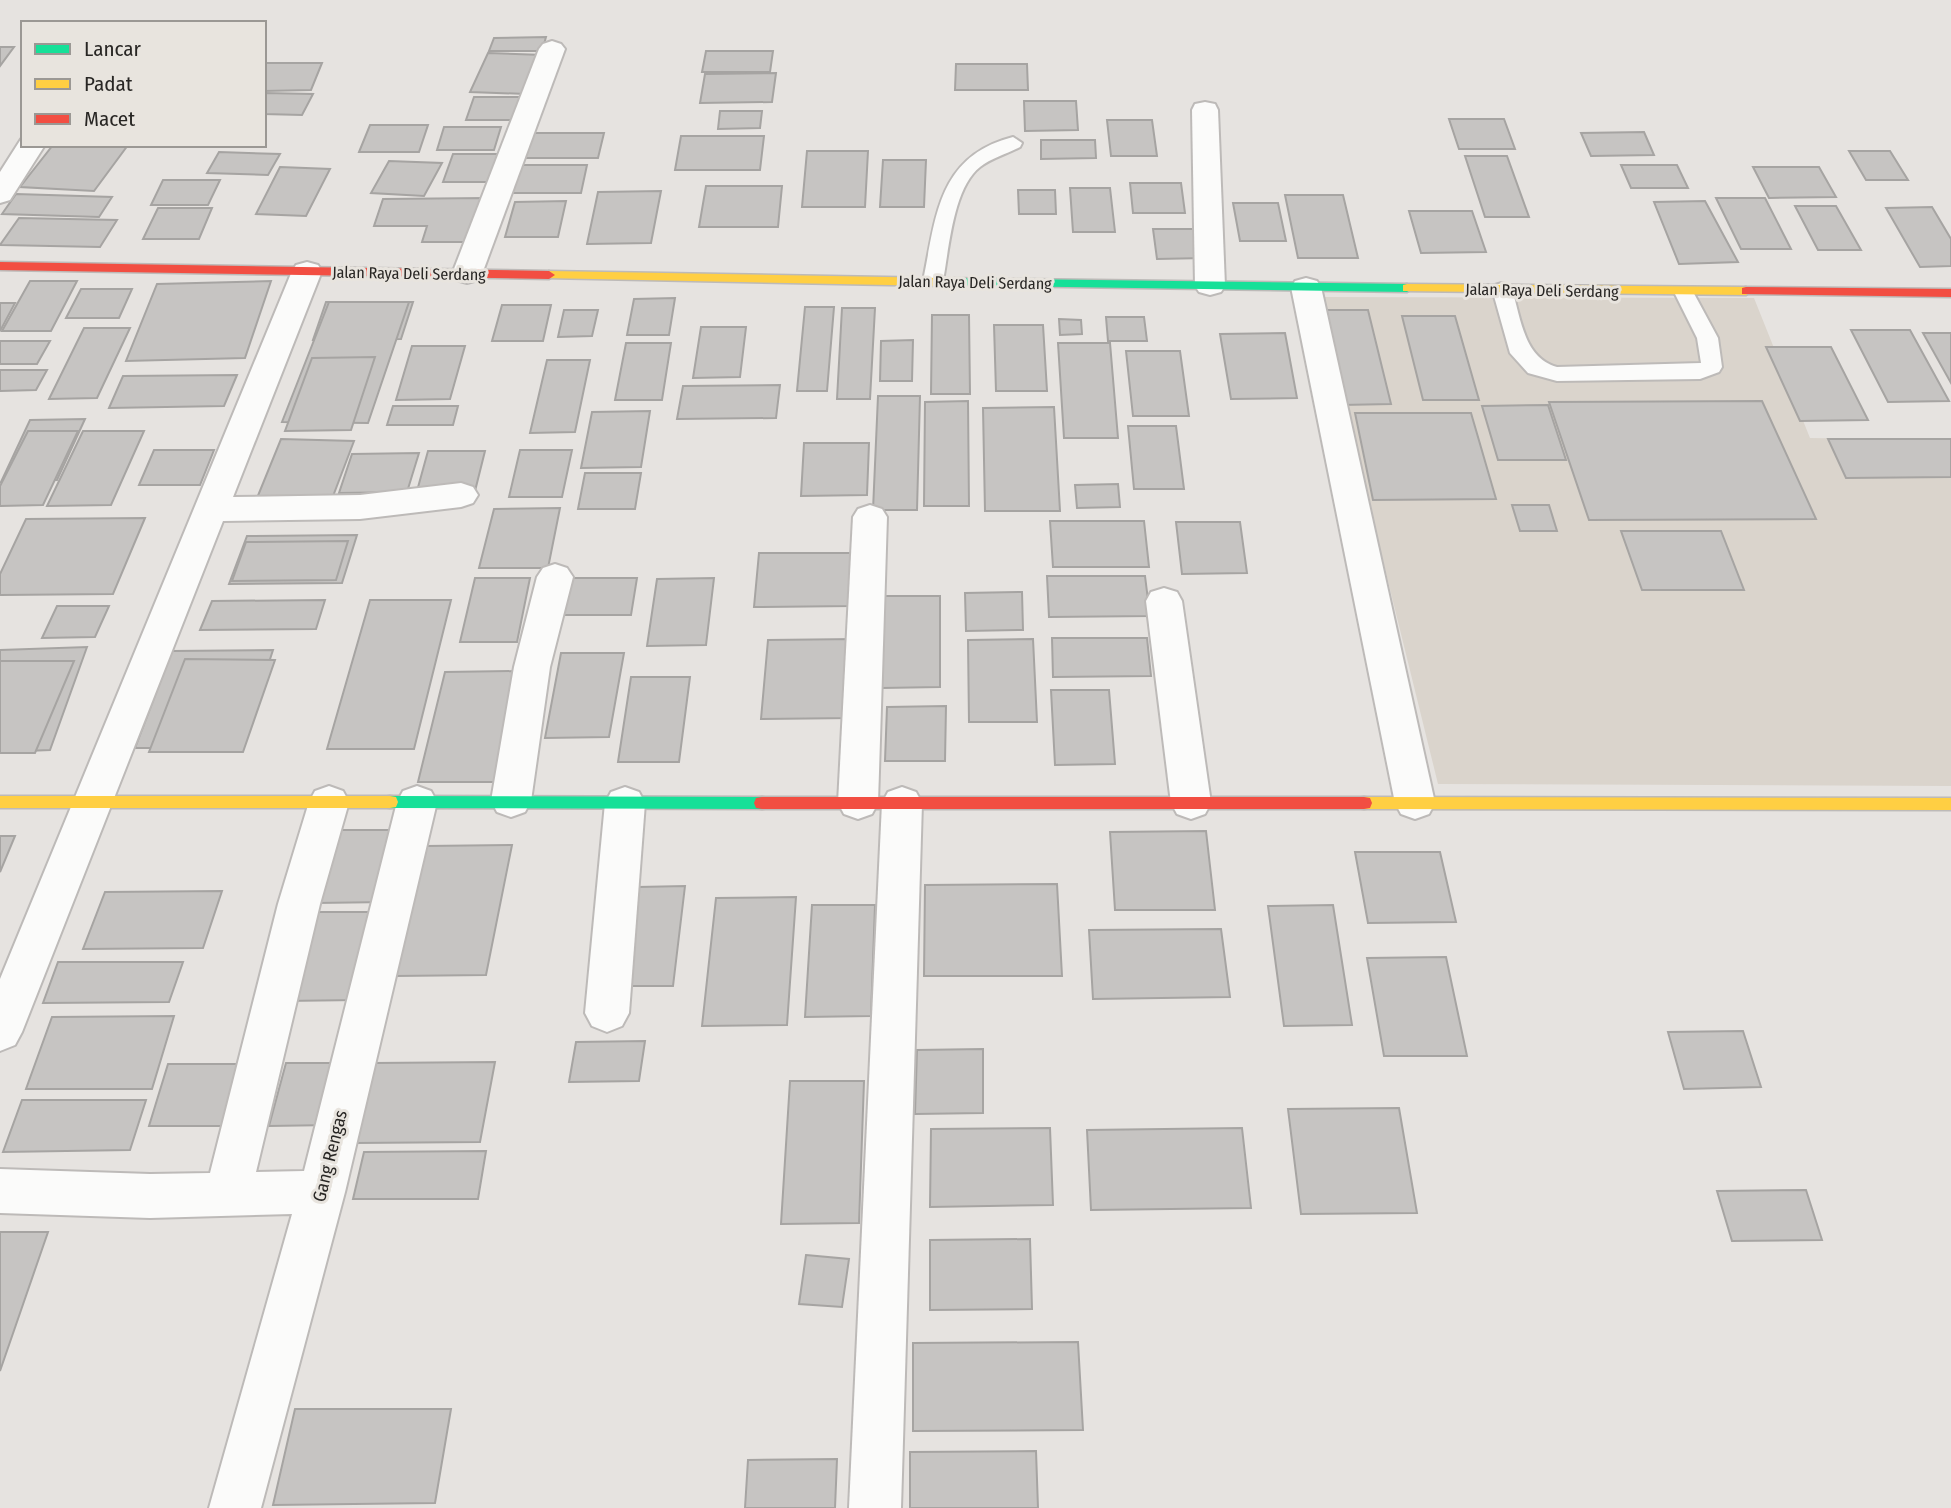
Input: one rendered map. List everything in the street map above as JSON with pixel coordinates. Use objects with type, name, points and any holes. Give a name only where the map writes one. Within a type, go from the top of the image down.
[{"type":"main road","name":"Jalan Raya Deli Serdang","points":[[0,266],[1210,286],[1951,293]]},
{"type":"main road","points":[[0,802],[1951,804]]},
{"type":"street","points":[[467,274],[552,49]]},
{"type":"street","points":[[1205,110],[1210,286]]},
{"type":"street","points":[[0,194],[30,147]]},
{"type":"street","points":[[0,1032],[307,271]]},
{"type":"street","points":[[1306,287],[1415,803]]},
{"type":"street","points":[[210,509],[360,507],[461,495]]},
{"type":"street","points":[[870,517],[880,803],[875,1508]]},
{"type":"street","points":[[511,801],[532,667],[555,577]]},
{"type":"street","points":[[1164,601],[1191,803]]},
{"type":"street","points":[[228,1194],[299,904],[329,802]]},
{"type":"street","name":"Gang Rengas","points":[[235,1508],[322,1192],[417,802]]},
{"type":"street","points":[[607,1013],[625,803]]},
{"type":"street","points":[[0,1191],[137,1195],[322,1192]]},
{"type":"lane","points":[[933,281],[954,191],[963,173],[973,163],[1013,143]]},
{"type":"lane","points":[[1502,289],[1521,353],[1536,368],[1557,374],[1700,372],[1711,367],[1713,357],[1710,345],[1684,292]]},
{"type":"shaded area","points":[[1318,297],[1754,298],[1810,438],[1951,440],[1951,786],[1438,784]]},
{"type":"building","points":[[546,37],[542,51],[489,51],[494,38]]},
{"type":"building","points":[[0,47],[14,47],[0,66]]},
{"type":"building","points":[[706,51],[773,51],[770,72],[702,72]]},
{"type":"building","points":[[488,53],[543,55],[526,94],[470,92]]},
{"type":"building","points":[[266,63],[322,63],[311,90],[266,91]]},
{"type":"building","points":[[956,64],[1027,64],[1028,90],[955,90]]},
{"type":"building","points":[[776,73],[772,102],[700,103],[705,74]]},
{"type":"building","points":[[266,93],[313,94],[302,115],[266,114]]},
{"type":"building","points":[[474,97],[528,97],[521,120],[466,120]]},
{"type":"building","points":[[1024,101],[1076,101],[1078,130],[1025,131]]},
{"type":"building","points":[[720,111],[762,111],[760,128],[718,129]]},
{"type":"building","points":[[1449,119],[1504,119],[1515,149],[1459,149]]},
{"type":"building","points":[[1107,120],[1152,120],[1157,156],[1111,156]]},
{"type":"building","points":[[370,125],[428,125],[419,152],[359,152]]},
{"type":"building","points":[[444,127],[501,127],[494,150],[437,150]]},
{"type":"building","points":[[1644,132],[1654,155],[1591,156],[1581,133]]},
{"type":"building","points":[[532,133],[604,133],[598,158],[525,158]]},
{"type":"building","points":[[681,136],[764,136],[760,170],[675,170]]},
{"type":"building","points":[[1041,140],[1095,140],[1096,158],[1041,159]]},
{"type":"building","points":[[51,147],[127,147],[94,191],[20,187]]},
{"type":"building","points":[[807,151],[868,151],[865,207],[802,207]]},
{"type":"building","points":[[1849,151],[1890,151],[1908,180],[1866,180]]},
{"type":"building","points":[[219,152],[280,154],[268,175],[207,173]]},
{"type":"building","points":[[453,154],[505,154],[496,182],[443,182]]},
{"type":"building","points":[[1465,156],[1507,156],[1529,217],[1485,217]]},
{"type":"building","points":[[883,160],[926,160],[924,207],[880,207]]},
{"type":"building","points":[[389,161],[442,163],[424,196],[371,193]]},
{"type":"building","points":[[518,165],[587,165],[581,193],[510,193]]},
{"type":"building","points":[[1621,165],[1677,165],[1688,188],[1631,188]]},
{"type":"building","points":[[280,167],[330,169],[306,216],[256,214]]},
{"type":"building","points":[[1753,167],[1819,167],[1836,197],[1769,198]]},
{"type":"building","points":[[163,180],[220,180],[208,205],[151,205]]},
{"type":"building","points":[[1130,183],[1181,183],[1185,213],[1133,213]]},
{"type":"building","points":[[706,186],[782,186],[778,227],[699,227]]},
{"type":"building","points":[[1070,188],[1110,188],[1115,232],[1073,232]]},
{"type":"building","points":[[1018,190],[1055,190],[1056,214],[1019,214]]},
{"type":"building","points":[[661,191],[651,243],[587,244],[598,192]]},
{"type":"building","points":[[16,194],[112,197],[99,217],[2,214]]},
{"type":"building","points":[[1285,195],[1343,195],[1358,258],[1298,258]]},
{"type":"building","points":[[486,198],[475,242],[422,242],[427,226],[374,226],[383,199]]},
{"type":"building","points":[[1716,198],[1765,198],[1791,249],[1741,249]]},
{"type":"building","points":[[566,201],[558,237],[505,237],[515,202]]},
{"type":"building","points":[[1705,201],[1738,262],[1679,264],[1654,202]]},
{"type":"building","points":[[1233,203],[1278,203],[1286,241],[1240,241]]},
{"type":"building","points":[[1795,206],[1836,206],[1861,250],[1818,250]]},
{"type":"building","points":[[1932,207],[1951,239],[1951,266],[1920,267],[1886,208]]},
{"type":"building","points":[[158,208],[212,208],[199,239],[143,239]]},
{"type":"building","points":[[1409,211],[1472,211],[1486,252],[1421,253]]},
{"type":"building","points":[[19,218],[117,220],[100,247],[0,245]]},
{"type":"building","points":[[1153,229],[1200,229],[1205,258],[1157,259]]},
{"type":"building","points":[[30,281],[77,281],[51,331],[2,331]]},
{"type":"building","points":[[271,281],[245,358],[126,361],[157,284]]},
{"type":"building","points":[[81,289],[132,289],[119,318],[66,318]]},
{"type":"building","points":[[675,298],[669,335],[627,335],[634,299]]},
{"type":"building","points":[[326,302],[413,302],[401,339],[313,340]]},
{"type":"building","points":[[329,302],[409,302],[368,423],[282,422]]},
{"type":"building","points":[[0,303],[15,303],[0,331]]},
{"type":"building","points":[[502,305],[551,305],[543,341],[492,341]]},
{"type":"building","points":[[805,307],[834,307],[827,391],[797,391]]},
{"type":"building","points":[[842,308],[875,308],[870,399],[837,399]]},
{"type":"building","points":[[564,310],[598,310],[592,336],[558,337]]},
{"type":"building","points":[[1321,310],[1368,310],[1391,404],[1341,405]]},
{"type":"building","points":[[932,315],[969,315],[970,394],[931,394]]},
{"type":"building","points":[[1402,316],[1455,316],[1479,400],[1423,400]]},
{"type":"building","points":[[1106,317],[1144,317],[1147,341],[1108,341]]},
{"type":"building","points":[[1059,319],[1081,320],[1082,334],[1060,335]]},
{"type":"building","points":[[994,325],[1043,325],[1047,391],[996,391]]},
{"type":"building","points":[[701,327],[746,327],[740,377],[693,378]]},
{"type":"building","points":[[84,328],[130,328],[97,398],[49,399]]},
{"type":"building","points":[[1851,330],[1910,330],[1949,401],[1888,402]]},
{"type":"building","points":[[1285,333],[1297,398],[1231,399],[1220,334]]},
{"type":"building","points":[[1923,333],[1951,333],[1951,383]]},
{"type":"building","points":[[913,340],[912,381],[880,381],[881,341]]},
{"type":"building","points":[[0,341],[50,341],[37,364],[0,364]]},
{"type":"building","points":[[626,343],[671,343],[662,400],[615,400]]},
{"type":"building","points":[[1058,343],[1110,343],[1118,438],[1064,438]]},
{"type":"building","points":[[412,346],[465,346],[450,399],[396,400]]},
{"type":"building","points":[[1766,347],[1831,347],[1868,420],[1800,421]]},
{"type":"building","points":[[1126,351],[1180,351],[1189,416],[1133,416]]},
{"type":"building","points":[[375,357],[351,430],[285,431],[312,358]]},
{"type":"building","points":[[547,360],[590,360],[575,432],[530,433]]},
{"type":"building","points":[[0,370],[47,370],[36,390],[0,391]]},
{"type":"building","points":[[237,375],[224,406],[109,408],[123,376]]},
{"type":"building","points":[[780,385],[776,418],[677,419],[683,386]]},
{"type":"building","points":[[878,396],[920,396],[917,510],[873,510]]},
{"type":"building","points":[[968,401],[969,506],[924,506],[925,402]]},
{"type":"building","points":[[1762,401],[1816,519],[1589,520],[1549,402]]},
{"type":"building","points":[[1548,405],[1566,460],[1498,460],[1482,406]]},
{"type":"building","points":[[393,406],[458,406],[453,425],[387,425]]},
{"type":"building","points":[[1054,407],[1060,511],[985,511],[983,408]]},
{"type":"building","points":[[650,411],[641,467],[581,468],[592,412]]},
{"type":"building","points":[[1355,413],[1471,413],[1496,499],[1373,500]]},
{"type":"building","points":[[85,419],[57,480],[1,482],[30,420]]},
{"type":"building","points":[[1128,426],[1176,426],[1184,489],[1134,489]]},
{"type":"building","points":[[28,431],[78,431],[43,505],[0,506],[0,486]]},
{"type":"building","points":[[83,431],[144,431],[111,505],[47,506]]},
{"type":"building","points":[[281,439],[354,441],[330,504],[255,503]]},
{"type":"building","points":[[1828,439],[1951,439],[1951,477],[1846,478]]},
{"type":"building","points":[[804,443],[869,443],[867,495],[801,496]]},
{"type":"building","points":[[154,450],[214,450],[200,485],[139,485]]},
{"type":"building","points":[[520,450],[572,450],[562,497],[509,497]]},
{"type":"building","points":[[428,451],[485,451],[475,491],[417,491]]},
{"type":"building","points":[[419,453],[407,492],[339,493],[352,454]]},
{"type":"building","points":[[585,473],[641,473],[635,509],[578,509]]},
{"type":"building","points":[[1118,484],[1120,507],[1077,508],[1075,485]]},
{"type":"building","points":[[1512,505],[1549,505],[1557,531],[1520,531]]},
{"type":"building","points":[[560,508],[548,568],[479,568],[494,509]]},
{"type":"building","points":[[145,518],[113,594],[0,595],[0,574],[26,519]]},
{"type":"building","points":[[1050,521],[1144,521],[1149,567],[1053,567]]},
{"type":"building","points":[[1176,522],[1240,522],[1247,573],[1182,574]]},
{"type":"building","points":[[1621,531],[1721,531],[1744,590],[1642,590]]},
{"type":"building","points":[[357,535],[342,583],[229,584],[247,536]]},
{"type":"building","points":[[348,541],[336,580],[232,581],[246,542]]},
{"type":"building","points":[[759,553],[854,553],[851,606],[754,607]]},
{"type":"building","points":[[1047,576],[1145,576],[1150,616],[1049,617]]},
{"type":"building","points":[[475,578],[530,578],[517,642],[460,642]]},
{"type":"building","points":[[568,578],[637,578],[631,615],[561,615]]},
{"type":"building","points":[[714,578],[706,645],[647,646],[657,579]]},
{"type":"building","points":[[1022,592],[1023,630],[966,631],[965,593]]},
{"type":"building","points":[[884,596],[940,596],[940,687],[882,688]]},
{"type":"building","points":[[325,600],[316,629],[200,630],[212,601]]},
{"type":"building","points":[[370,600],[451,600],[414,749],[327,749]]},
{"type":"building","points":[[57,606],[109,606],[95,637],[42,638]]},
{"type":"building","points":[[1052,638],[1147,638],[1151,676],[1053,677]]},
{"type":"building","points":[[856,639],[852,718],[761,719],[768,640]]},
{"type":"building","points":[[1033,639],[1037,722],[969,722],[968,640]]},
{"type":"building","points":[[87,647],[50,750],[0,752],[0,650]]},
{"type":"building","points":[[273,650],[241,748],[135,748],[172,651]]},
{"type":"building","points":[[561,653],[624,653],[609,737],[545,738]]},
{"type":"building","points":[[185,659],[275,660],[243,752],[149,752]]},
{"type":"building","points":[[0,661],[74,661],[35,753],[0,753]]},
{"type":"building","points":[[519,671],[495,782],[418,782],[445,672]]},
{"type":"building","points":[[631,677],[690,677],[679,762],[618,762]]},
{"type":"building","points":[[1051,690],[1109,690],[1115,764],[1055,765]]},
{"type":"building","points":[[946,706],[945,761],[885,761],[887,707]]},
{"type":"building","points":[[336,830],[405,830],[387,902],[316,903]]},
{"type":"building","points":[[1206,831],[1215,910],[1115,910],[1110,832]]},
{"type":"building","points":[[0,836],[15,836],[0,872]]},
{"type":"building","points":[[512,845],[486,975],[395,976],[426,846]]},
{"type":"building","points":[[1355,852],[1440,852],[1456,922],[1368,923]]},
{"type":"building","points":[[1057,884],[1062,976],[924,976],[925,885]]},
{"type":"building","points":[[685,886],[673,986],[625,986],[638,887]]},
{"type":"building","points":[[222,891],[203,948],[83,949],[105,892]]},
{"type":"building","points":[[796,897],[787,1025],[702,1026],[716,898]]},
{"type":"building","points":[[812,905],[875,905],[871,1016],[805,1017]]},
{"type":"building","points":[[1333,905],[1352,1025],[1284,1026],[1268,906]]},
{"type":"building","points":[[309,912],[379,912],[357,1000],[284,1001]]},
{"type":"building","points":[[1221,929],[1230,997],[1093,999],[1089,930]]},
{"type":"building","points":[[1446,957],[1467,1056],[1384,1056],[1367,958]]},
{"type":"building","points":[[58,962],[183,962],[169,1002],[43,1003]]},
{"type":"building","points":[[174,1016],[152,1089],[26,1089],[52,1017]]},
{"type":"building","points":[[1743,1031],[1761,1087],[1684,1089],[1668,1032]]},
{"type":"building","points":[[645,1041],[639,1081],[569,1082],[576,1042]]},
{"type":"building","points":[[983,1049],[983,1113],[915,1114],[917,1050]]},
{"type":"building","points":[[495,1062],[480,1142],[355,1143],[374,1063]]},
{"type":"building","points":[[286,1063],[348,1063],[332,1125],[269,1126]]},
{"type":"building","points":[[168,1064],[242,1064],[224,1126],[149,1126]]},
{"type":"building","points":[[790,1081],[864,1081],[859,1223],[781,1224]]},
{"type":"building","points":[[22,1100],[146,1100],[130,1150],[3,1152]]},
{"type":"building","points":[[1399,1108],[1417,1213],[1301,1214],[1288,1109]]},
{"type":"building","points":[[1050,1128],[1053,1205],[930,1207],[931,1129]]},
{"type":"building","points":[[1242,1128],[1251,1208],[1091,1210],[1087,1130]]},
{"type":"building","points":[[486,1151],[478,1199],[353,1199],[364,1152]]},
{"type":"building","points":[[1806,1190],[1822,1240],[1732,1241],[1717,1191]]},
{"type":"building","points":[[0,1232],[48,1232],[0,1371]]},
{"type":"building","points":[[1030,1239],[1032,1309],[930,1310],[930,1240]]},
{"type":"building","points":[[806,1255],[849,1259],[842,1307],[799,1304]]},
{"type":"building","points":[[1078,1342],[1083,1430],[913,1431],[913,1343]]},
{"type":"building","points":[[295,1409],[451,1409],[435,1503],[273,1505]]},
{"type":"building","points":[[1036,1451],[1038,1508],[910,1508],[910,1452]]},
{"type":"building","points":[[837,1459],[835,1508],[745,1508],[748,1460]]},
{"type":"traffic: fast","points":[[940,282],[1407,288]]},
{"type":"traffic: fast","points":[[390,802],[762,803]]},
{"type":"traffic: slow","points":[[549,275],[940,282]]},
{"type":"traffic: slow","points":[[1407,288],[1746,291]]},
{"type":"traffic: slow","points":[[0,802],[390,802]]},
{"type":"traffic: slow","points":[[1364,803],[1951,804]]},
{"type":"traffic: jam","points":[[0,266],[549,275]]},
{"type":"traffic: jam","points":[[1746,291],[1951,293]]},
{"type":"traffic: jam","points":[[762,803],[1364,803]]}]
